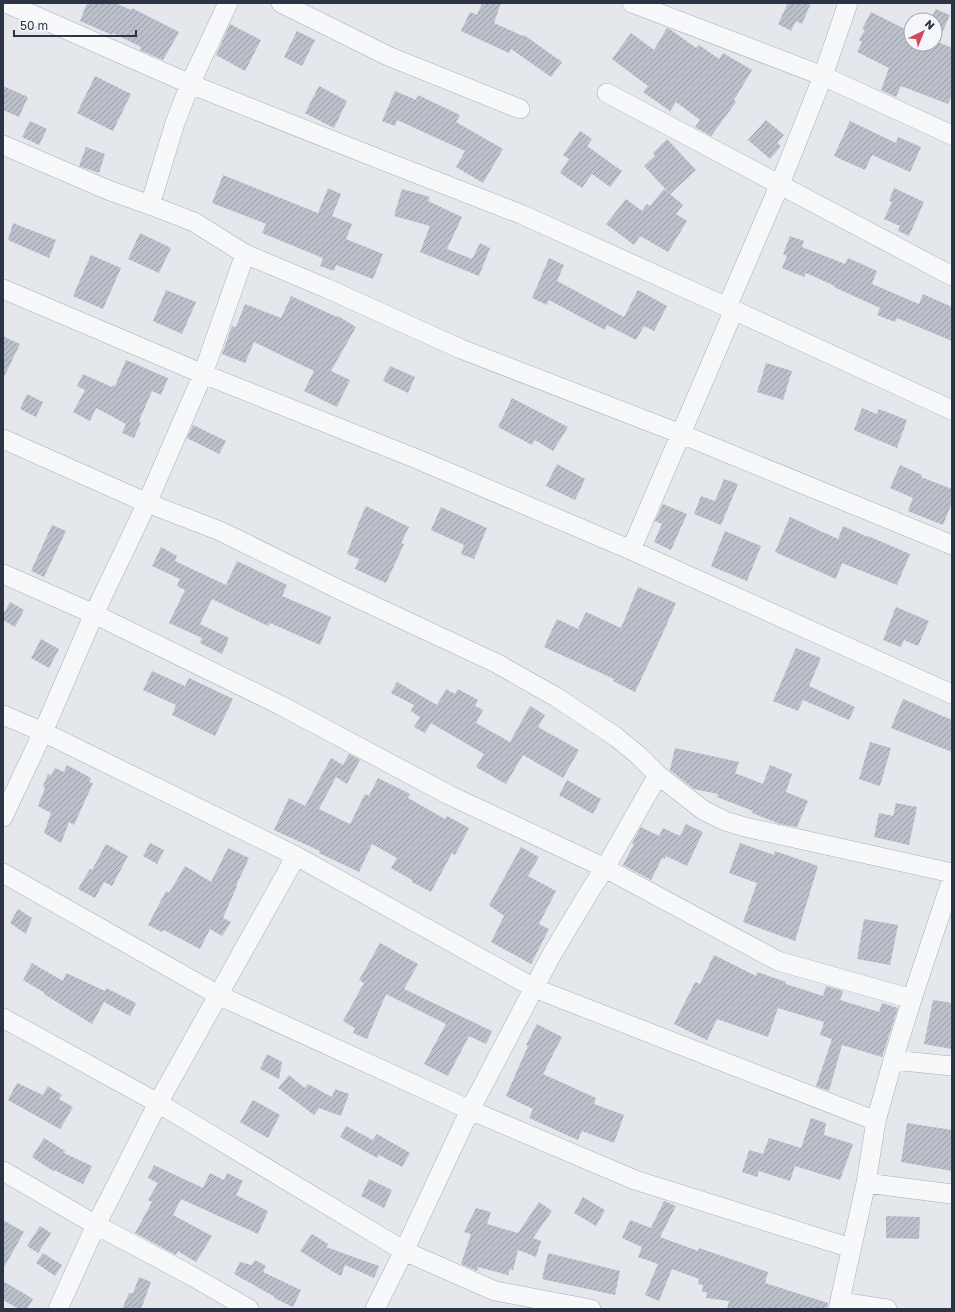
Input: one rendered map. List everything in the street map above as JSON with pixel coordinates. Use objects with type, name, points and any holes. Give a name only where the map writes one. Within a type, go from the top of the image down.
[{"type":"street","points":[[6,3],[190,84],[524,215],[952,410]]},
{"type":"street","points":[[150,205],[174,123],[190,84],[228,3]]},
{"type":"street","points":[[281,3],[388,56],[520,109]]},
{"type":"street","points":[[632,3],[823,76],[952,135]]},
{"type":"street","points":[[631,550],[681,434],[823,76],[848,3]]},
{"type":"street","points":[[607,93],[952,276]]},
{"type":"street","points":[[3,145],[108,190],[194,222],[246,254],[326,288],[461,349],[681,434],[952,545]]},
{"type":"street","points":[[3,817],[43,732],[94,614],[147,503],[203,374],[246,254]]},
{"type":"street","points":[[3,289],[203,374],[417,459],[631,550],[952,694]]},
{"type":"street","points":[[3,439],[147,503],[220,531],[356,598],[496,663],[556,697],[616,738],[638,755],[658,775],[703,810],[725,821],[952,873]]},
{"type":"street","points":[[3,574],[94,614],[280,705],[449,794],[605,868],[778,961],[912,999]]},
{"type":"street","points":[[3,715],[43,732],[296,856],[534,988],[876,1121]]},
{"type":"street","points":[[375,1309],[470,1110],[552,954],[591,888],[605,868],[658,775]]},
{"type":"street","points":[[58,1309],[96,1225],[158,1103],[296,856]]},
{"type":"street","points":[[3,873],[218,995],[470,1110],[635,1180],[851,1248]]},
{"type":"street","points":[[887,1309],[839,1305],[866,1183],[876,1121],[912,999],[945,924],[952,879]]},
{"type":"street","points":[[3,1018],[158,1103],[404,1251],[495,1291],[591,1309]]},
{"type":"street","points":[[894,1060],[952,1066]]},
{"type":"street","points":[[3,1171],[96,1225],[190,1275],[249,1309]]},
{"type":"street","points":[[866,1183],[952,1194]]},
{"type":"building","points":[[87,3],[115,3],[131,10],[132,8],[179,32],[163,60],[140,50],[141,47],[113,33],[112,35],[80,21]]},
{"type":"building","points":[[482,3],[501,3],[494,23],[523,36],[524,35],[562,62],[551,77],[511,49],[509,53],[461,31],[470,12],[477,15]]},
{"type":"building","points":[[788,3],[811,3],[802,24],[796,21],[791,31],[778,24]]},
{"type":"building","points":[[936,9],[943,12],[934,12]]},
{"type":"building","points":[[871,12],[903,28],[903,52],[943,52],[943,44],[952,48],[952,95],[948,104],[901,86],[896,97],[881,90],[889,68],[857,52],[862,42],[859,40],[865,30],[862,29]]},
{"type":"building","points":[[943,12],[950,15],[943,31]]},
{"type":"building","points":[[230,24],[261,40],[245,71],[216,55]]},
{"type":"building","points":[[667,28],[696,48],[699,45],[719,59],[723,53],[752,70],[734,100],[736,102],[711,136],[695,127],[700,120],[676,102],[670,111],[643,92],[648,86],[612,59],[631,33],[654,50]]},
{"type":"building","points":[[297,31],[315,40],[302,66],[284,57]]},
{"type":"building","points":[[95,76],[131,94],[113,131],[77,113]]},
{"type":"building","points":[[3,86],[28,97],[19,117],[3,110]]},
{"type":"building","points":[[319,86],[347,101],[334,128],[305,113]]},
{"type":"building","points":[[395,91],[416,100],[418,95],[460,115],[456,122],[503,149],[483,183],[456,167],[465,151],[397,120],[395,126],[382,121]]},
{"type":"building","points":[[766,120],[784,135],[777,143],[781,146],[770,159],[748,140]]},
{"type":"building","points":[[30,121],[47,129],[39,145],[22,137]]},
{"type":"building","points":[[850,121],[896,143],[898,137],[921,147],[910,172],[872,155],[865,170],[834,156]]},
{"type":"building","points":[[580,131],[592,139],[587,146],[622,171],[610,187],[592,174],[582,188],[560,173],[569,159],[563,155]]},
{"type":"building","points":[[667,139],[696,170],[670,194],[644,166],[655,156],[653,153]]},
{"type":"building","points":[[86,147],[105,154],[99,173],[79,166]]},
{"type":"building","points":[[223,175],[318,213],[328,188],[341,194],[332,216],[352,224],[346,239],[383,254],[373,279],[336,265],[334,271],[320,266],[323,258],[262,233],[266,224],[212,203]]},
{"type":"building","points":[[894,188],[924,202],[909,236],[898,231],[900,226],[884,219],[892,202],[889,201]]},
{"type":"building","points":[[402,189],[430,197],[428,201],[462,217],[447,249],[472,259],[480,243],[490,248],[479,276],[420,252],[430,226],[394,216]]},
{"type":"building","points":[[664,189],[683,205],[676,214],[687,221],[668,252],[640,236],[634,245],[606,224],[626,199],[642,211],[647,204],[650,206]]},
{"type":"building","points":[[13,223],[56,240],[49,258],[8,240]]},
{"type":"building","points":[[140,233],[171,248],[159,273],[128,259]]},
{"type":"building","points":[[790,236],[804,241],[802,247],[845,264],[848,258],[877,271],[872,284],[919,304],[923,294],[952,307],[952,341],[897,318],[895,322],[877,315],[880,308],[806,273],[804,277],[782,268],[787,256],[783,254]]},
{"type":"building","points":[[91,255],[121,268],[103,309],[73,296]]},
{"type":"building","points":[[549,258],[564,265],[557,281],[624,317],[638,290],[667,306],[654,331],[644,326],[636,340],[607,325],[605,330],[549,300],[547,305],[532,298]]},
{"type":"building","points":[[166,290],[196,302],[182,334],[153,321]]},
{"type":"building","points":[[291,296],[337,317],[338,316],[356,327],[331,371],[350,380],[337,407],[304,391],[314,371],[254,342],[245,363],[222,354],[232,326],[236,327],[245,304],[281,318]]},
{"type":"building","points":[[3,336],[20,344],[3,379]]},
{"type":"building","points":[[126,360],[168,378],[161,395],[152,391],[139,421],[141,422],[134,438],[122,433],[126,424],[96,408],[90,421],[73,412],[85,390],[77,386],[83,374],[112,387],[113,385],[115,386]]},
{"type":"building","points":[[766,363],[792,371],[783,400],[757,392]]},
{"type":"building","points":[[390,366],[415,377],[408,393],[383,381]]},
{"type":"building","points":[[27,394],[43,402],[36,417],[20,409]]},
{"type":"building","points":[[512,398],[568,427],[553,451],[535,440],[532,445],[498,427]]},
{"type":"building","points":[[862,408],[877,414],[879,409],[907,420],[897,448],[854,430]]},
{"type":"building","points":[[193,425],[226,441],[219,454],[187,438]]},
{"type":"building","points":[[557,464],[585,479],[575,500],[546,486]]},
{"type":"building","points":[[900,465],[922,475],[921,477],[952,489],[952,503],[943,525],[908,511],[913,498],[890,488]]},
{"type":"building","points":[[724,479],[738,484],[721,525],[694,514],[701,496],[715,501]]},
{"type":"building","points":[[663,504],[687,514],[671,550],[654,542],[662,524],[655,521]]},
{"type":"building","points":[[366,506],[409,527],[401,543],[404,544],[386,583],[355,569],[359,559],[347,554]]},
{"type":"building","points":[[441,507],[487,528],[474,559],[461,554],[464,545],[431,530]]},
{"type":"building","points":[[790,517],[838,539],[843,526],[910,554],[897,585],[842,563],[836,579],[775,552]]},
{"type":"building","points":[[52,525],[66,531],[44,577],[31,571]]},
{"type":"building","points":[[725,531],[761,546],[747,581],[711,566]]},
{"type":"building","points":[[161,547],[177,556],[175,561],[226,585],[237,561],[287,585],[282,596],[331,617],[320,645],[270,623],[268,626],[212,599],[200,624],[229,638],[222,654],[200,643],[202,638],[169,623],[185,590],[177,586],[180,579],[152,566]]},
{"type":"building","points":[[638,587],[676,603],[635,692],[613,681],[614,679],[544,647],[557,619],[578,629],[586,612],[621,628]]},
{"type":"building","points":[[10,602],[24,610],[15,627],[3,620],[3,615]]},
{"type":"building","points":[[896,607],[929,621],[918,646],[904,640],[901,647],[883,640]]},
{"type":"building","points":[[41,639],[59,649],[49,668],[31,658]]},
{"type":"building","points":[[796,648],[821,658],[809,686],[855,707],[849,720],[803,700],[798,711],[773,701]]},
{"type":"building","points":[[152,671],[185,686],[189,678],[233,699],[215,736],[172,715],[176,705],[143,690]]},
{"type":"building","points":[[397,682],[437,705],[446,689],[455,694],[458,689],[478,700],[475,706],[483,710],[476,723],[510,742],[530,706],[545,715],[538,727],[579,750],[563,778],[523,755],[506,784],[476,767],[484,754],[431,723],[425,733],[414,727],[420,717],[411,711],[414,705],[391,693]]},
{"type":"building","points":[[903,699],[952,720],[952,752],[891,728]]},
{"type":"building","points":[[870,742],[891,748],[880,786],[859,779]]},
{"type":"building","points":[[675,748],[739,762],[735,773],[763,784],[770,765],[792,774],[786,792],[808,801],[797,827],[780,824],[752,813],[753,811],[717,797],[718,794],[694,789],[670,770]]},
{"type":"building","points":[[349,754],[360,760],[347,784],[336,777],[319,809],[350,824],[365,794],[369,796],[378,778],[410,794],[408,798],[445,819],[447,816],[469,828],[455,855],[452,853],[431,892],[412,882],[412,880],[391,868],[397,858],[372,844],[359,872],[319,853],[320,851],[274,830],[289,798],[305,806],[331,758],[343,765]]},
{"type":"building","points":[[67,765],[91,778],[89,782],[93,783],[74,825],[69,822],[61,843],[44,833],[51,813],[38,806],[45,788],[43,786],[48,774],[51,775],[55,768],[64,772]]},
{"type":"building","points":[[567,780],[601,799],[593,814],[559,795]]},
{"type":"building","points":[[896,803],[917,807],[909,845],[874,837],[879,813],[893,816]]},
{"type":"building","points":[[686,824],[703,832],[687,866],[666,856],[665,859],[662,858],[651,880],[623,865],[634,844],[632,843],[641,827],[659,836],[663,828],[680,836]]},
{"type":"building","points":[[150,843],[164,850],[157,864],[143,856]]},
{"type":"building","points":[[740,843],[774,855],[775,851],[818,866],[795,941],[743,922],[757,883],[729,873]]},
{"type":"building","points":[[106,844],[128,856],[112,886],[104,882],[95,898],[78,889],[90,869],[92,870]]},
{"type":"building","points":[[521,847],[539,857],[528,876],[556,891],[539,924],[549,929],[531,964],[491,942],[504,916],[489,905]]},
{"type":"building","points":[[228,848],[249,858],[223,918],[231,922],[222,936],[210,929],[200,949],[164,930],[162,932],[148,925],[166,891],[169,893],[185,866],[211,882]]},
{"type":"building","points":[[18,909],[32,918],[26,934],[10,923]]},
{"type":"building","points":[[864,919],[898,925],[890,965],[857,959]]},
{"type":"building","points":[[380,943],[418,964],[404,989],[492,1031],[486,1044],[469,1036],[448,1076],[424,1064],[446,1024],[386,994],[367,1039],[353,1033],[355,1028],[343,1021],[364,983],[359,980]]},
{"type":"building","points":[[714,955],[756,976],[757,972],[786,982],[786,984],[823,996],[826,986],[843,991],[840,1000],[879,1012],[882,1003],[898,1008],[882,1057],[842,1045],[829,1091],[816,1086],[832,1039],[820,1035],[824,1022],[778,1008],[768,1037],[717,1019],[707,1040],[674,1024],[695,982],[700,984]]},
{"type":"building","points":[[32,963],[63,981],[66,973],[105,991],[106,988],[136,1003],[130,1016],[104,1002],[92,1024],[23,980]]},
{"type":"building","points":[[933,1000],[952,1003],[952,1049],[924,1044]]},
{"type":"building","points":[[537,1024],[562,1037],[543,1074],[596,1098],[594,1104],[624,1115],[614,1143],[582,1131],[578,1140],[529,1118],[533,1109],[506,1096],[528,1046],[526,1045]]},
{"type":"building","points":[[267,1054],[282,1062],[279,1079],[260,1069]]},
{"type":"building","points":[[289,1075],[305,1088],[308,1084],[332,1097],[335,1089],[349,1094],[341,1116],[319,1108],[314,1115],[278,1088]]},
{"type":"building","points":[[17,1083],[43,1095],[48,1086],[62,1095],[59,1099],[73,1107],[60,1129],[8,1100]]},
{"type":"building","points":[[253,1100],[280,1115],[268,1138],[240,1122]]},
{"type":"building","points":[[811,1118],[826,1123],[824,1135],[853,1144],[840,1180],[795,1166],[790,1181],[759,1171],[757,1177],[742,1172],[749,1150],[763,1154],[769,1138],[801,1148]]},
{"type":"building","points":[[907,1123],[952,1130],[952,1171],[901,1162]]},
{"type":"building","points":[[346,1126],[373,1140],[377,1134],[410,1153],[402,1167],[379,1155],[377,1158],[340,1137]]},
{"type":"building","points":[[44,1138],[65,1151],[64,1153],[92,1166],[83,1184],[54,1170],[53,1171],[32,1157]]},
{"type":"building","points":[[154,1165],[203,1188],[210,1173],[224,1180],[227,1173],[243,1181],[236,1195],[268,1211],[258,1234],[181,1199],[173,1215],[212,1236],[196,1262],[178,1251],[176,1255],[135,1233],[152,1202],[148,1200],[158,1183],[148,1178]]},
{"type":"building","points":[[369,1179],[392,1190],[384,1208],[361,1196]]},
{"type":"building","points":[[583,1197],[605,1210],[596,1226],[574,1213]]},
{"type":"building","points":[[664,1201],[676,1206],[660,1237],[698,1251],[699,1248],[768,1272],[765,1283],[828,1303],[827,1309],[727,1309],[729,1301],[706,1298],[707,1292],[702,1292],[703,1285],[698,1284],[699,1279],[672,1269],[659,1301],[645,1295],[658,1264],[638,1257],[642,1247],[622,1238],[630,1220],[651,1228]]},
{"type":"building","points":[[539,1202],[552,1211],[533,1238],[541,1241],[536,1257],[518,1250],[513,1270],[510,1269],[508,1275],[478,1267],[477,1271],[461,1264],[471,1234],[464,1232],[476,1208],[491,1212],[487,1224],[518,1233]]},
{"type":"building","points":[[886,1216],[920,1217],[919,1239],[886,1238]]},
{"type":"building","points":[[3,1220],[24,1232],[3,1269]]},
{"type":"building","points":[[40,1226],[51,1233],[38,1253],[27,1246]]},
{"type":"building","points":[[312,1234],[328,1244],[326,1247],[379,1266],[374,1278],[345,1265],[341,1276],[300,1251]]},
{"type":"building","points":[[43,1253],[62,1265],[55,1276],[36,1263]]},
{"type":"building","points":[[548,1253],[620,1271],[615,1295],[542,1279]]},
{"type":"building","points":[[255,1260],[266,1266],[263,1272],[301,1290],[293,1307],[274,1298],[275,1297],[234,1274],[240,1262],[252,1265]]},
{"type":"building","points":[[139,1277],[151,1282],[141,1309],[122,1309],[129,1293],[133,1293]]},
{"type":"building","points":[[3,1281],[33,1299],[27,1309],[19,1309],[3,1300]]}]
